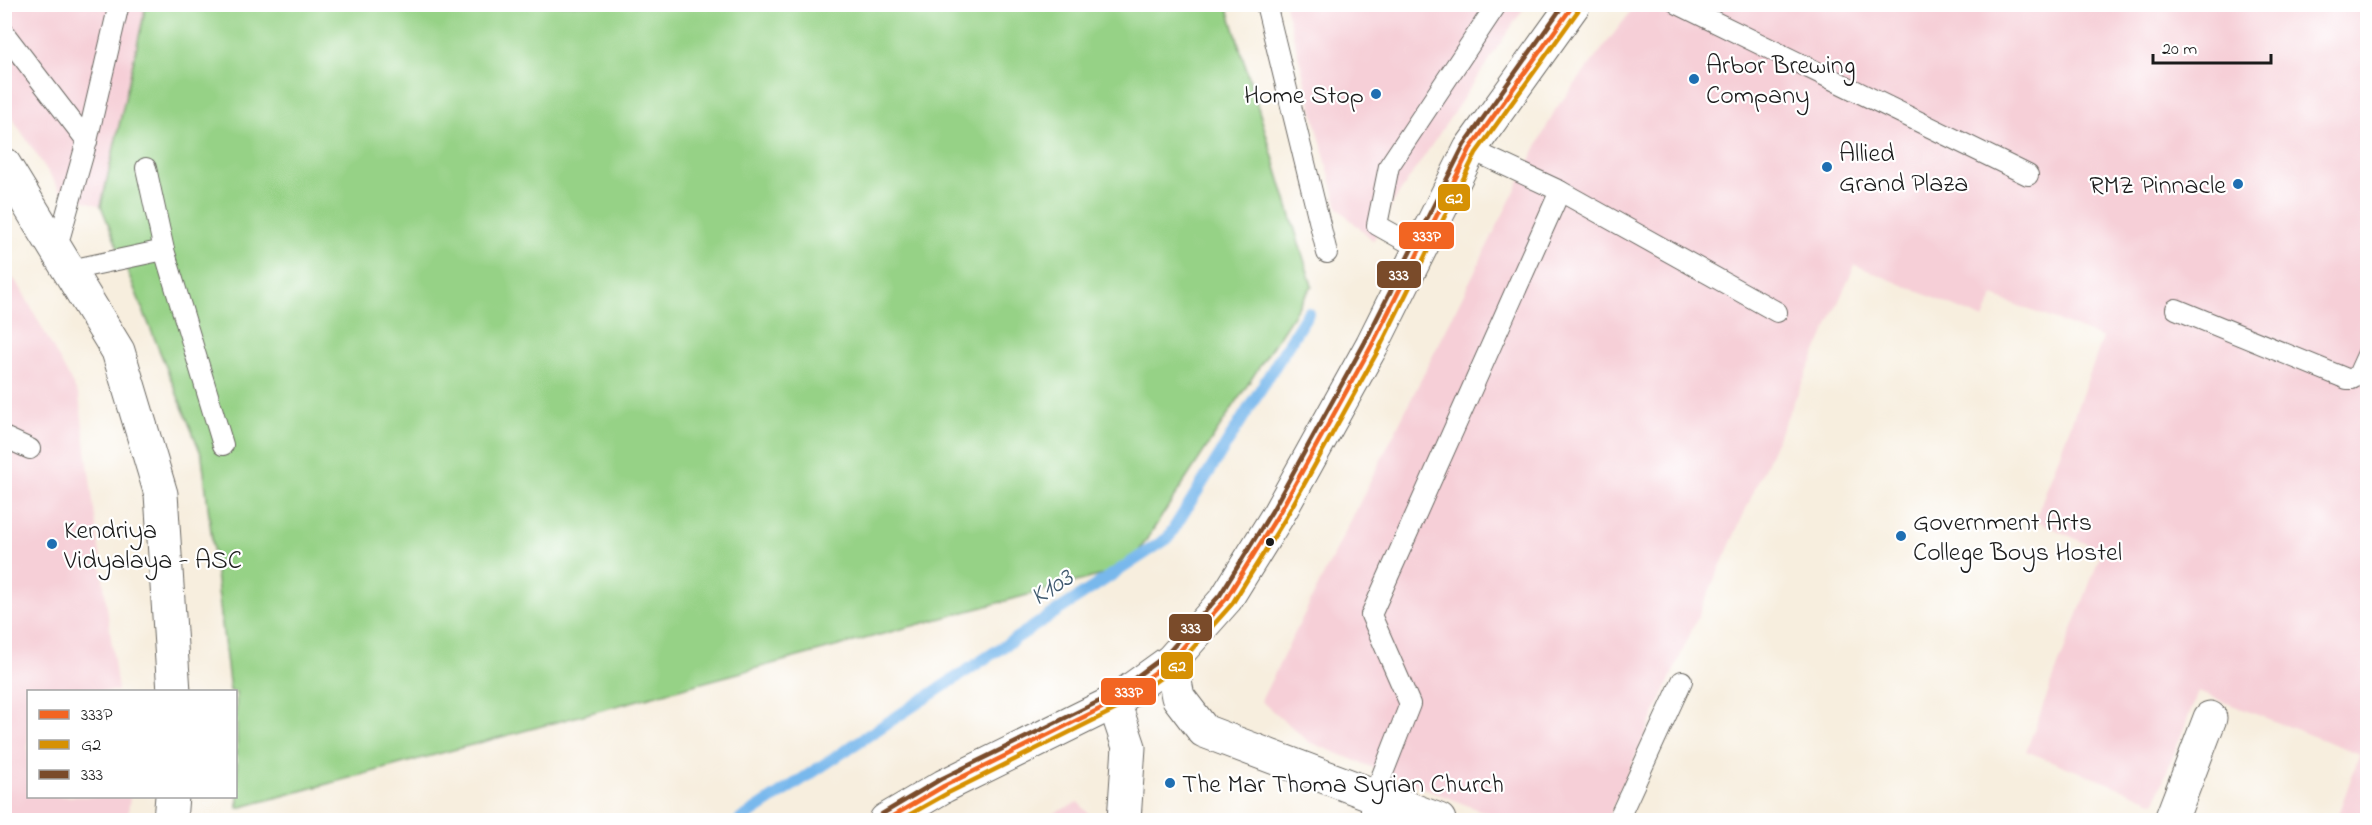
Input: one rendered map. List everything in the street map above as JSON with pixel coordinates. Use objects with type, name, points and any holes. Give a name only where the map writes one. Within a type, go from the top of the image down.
[{"type":"main road","points":[[886,820],[944,786],[1114,702],[1171,661],[1226,599],[1278,515],[1372,345],[1470,149],[1574,4]]},
{"type":"main road","points":[[4,164],[118,351],[161,494],[174,690]]},
{"type":"main road","points":[[1171,661],[1178,697],[1204,730],[1372,808],[1439,820]]},
{"type":"main road","points":[[1114,702],[1129,747],[1124,820]]},
{"type":"main road","points":[[2170,820],[2210,718]]},
{"type":"main road","points":[[170,820],[172,798]]},
{"type":"lane","points":[[119,4],[87,141],[63,259],[164,250]]},
{"type":"lane","points":[[1266,4],[1327,253]]},
{"type":"lane","points":[[1420,249],[1377,225],[1389,166],[1497,4]]},
{"type":"lane","points":[[1678,4],[2028,175]]},
{"type":"lane","points":[[4,33],[87,141]]},
{"type":"lane","points":[[1470,149],[1560,191],[1778,312]]},
{"type":"lane","points":[[146,168],[164,250],[223,445]]},
{"type":"lane","points":[[1372,808],[1410,704],[1371,615],[1560,191]]},
{"type":"lane","points":[[2176,309],[2348,379],[2358,375],[2367,353]]},
{"type":"lane","points":[[4,437],[30,449]]},
{"type":"lane","points":[[1618,820],[1682,681]]},
{"type":"shaded area","points":[[4,5],[146,5],[101,206],[62,193],[5,107]]},
{"type":"shaded area","points":[[1285,5],[1526,5],[1394,201],[1373,241],[1338,208]]},
{"type":"shaded area","points":[[1636,5],[2367,5],[2367,820],[2336,820],[2360,754],[2198,692],[2155,802],[2026,751],[2102,551],[2035,520],[2103,338],[1993,296],[1984,319],[1855,265],[1607,820],[1504,820],[1309,742],[1261,701],[1555,110]]},
{"type":"shaded area","name":"Kendriya Vidyalaya - ASC","points":[[4,268],[19,285],[79,396],[118,690],[27,690],[27,798],[130,798],[127,820],[5,820]]},
{"type":"shaded area","points":[[1078,802],[1094,820],[1040,820]]},
{"type":"green space","points":[[146,5],[1227,5],[1312,286],[1128,568],[238,808],[237,690],[230,690],[202,456],[101,206]]},
{"type":"waterway","name":"K103","points":[[740,820],[1168,538],[1308,313]]},
{"type":"transit line","name":"333","points":[[882,814],[941,779],[1110,696],[1166,655],[1220,595],[1272,511],[1365,342],[1464,145],[1564,4]]},
{"type":"transit line","name":"333P","points":[[886,820],[944,786],[1114,702],[1171,661],[1226,599],[1278,515],[1372,345],[1470,149],[1574,4]]},
{"type":"transit line","name":"G2","points":[[900,820],[948,793],[1118,708],[1176,667],[1232,604],[1285,519],[1379,349],[1476,153],[1580,8]]},
{"type":"place","name":"Arbor Brewing Company","points":[[1694,79]]},
{"type":"place","name":"Home Stop","points":[[1376,94]]},
{"type":"place","name":"Allied Grand Plaza","points":[[1827,167]]},
{"type":"place","name":"RMZ Pinnacle","points":[[2238,184]]},
{"type":"place","name":"Government Arts College Boys Hostel","points":[[1901,536]]},
{"type":"place","name":"Kendriya Vidyalaya - ASC","points":[[52,544]]},
{"type":"place","name":"The Mar Thoma Syrian Church","points":[[1170,783]]}]
